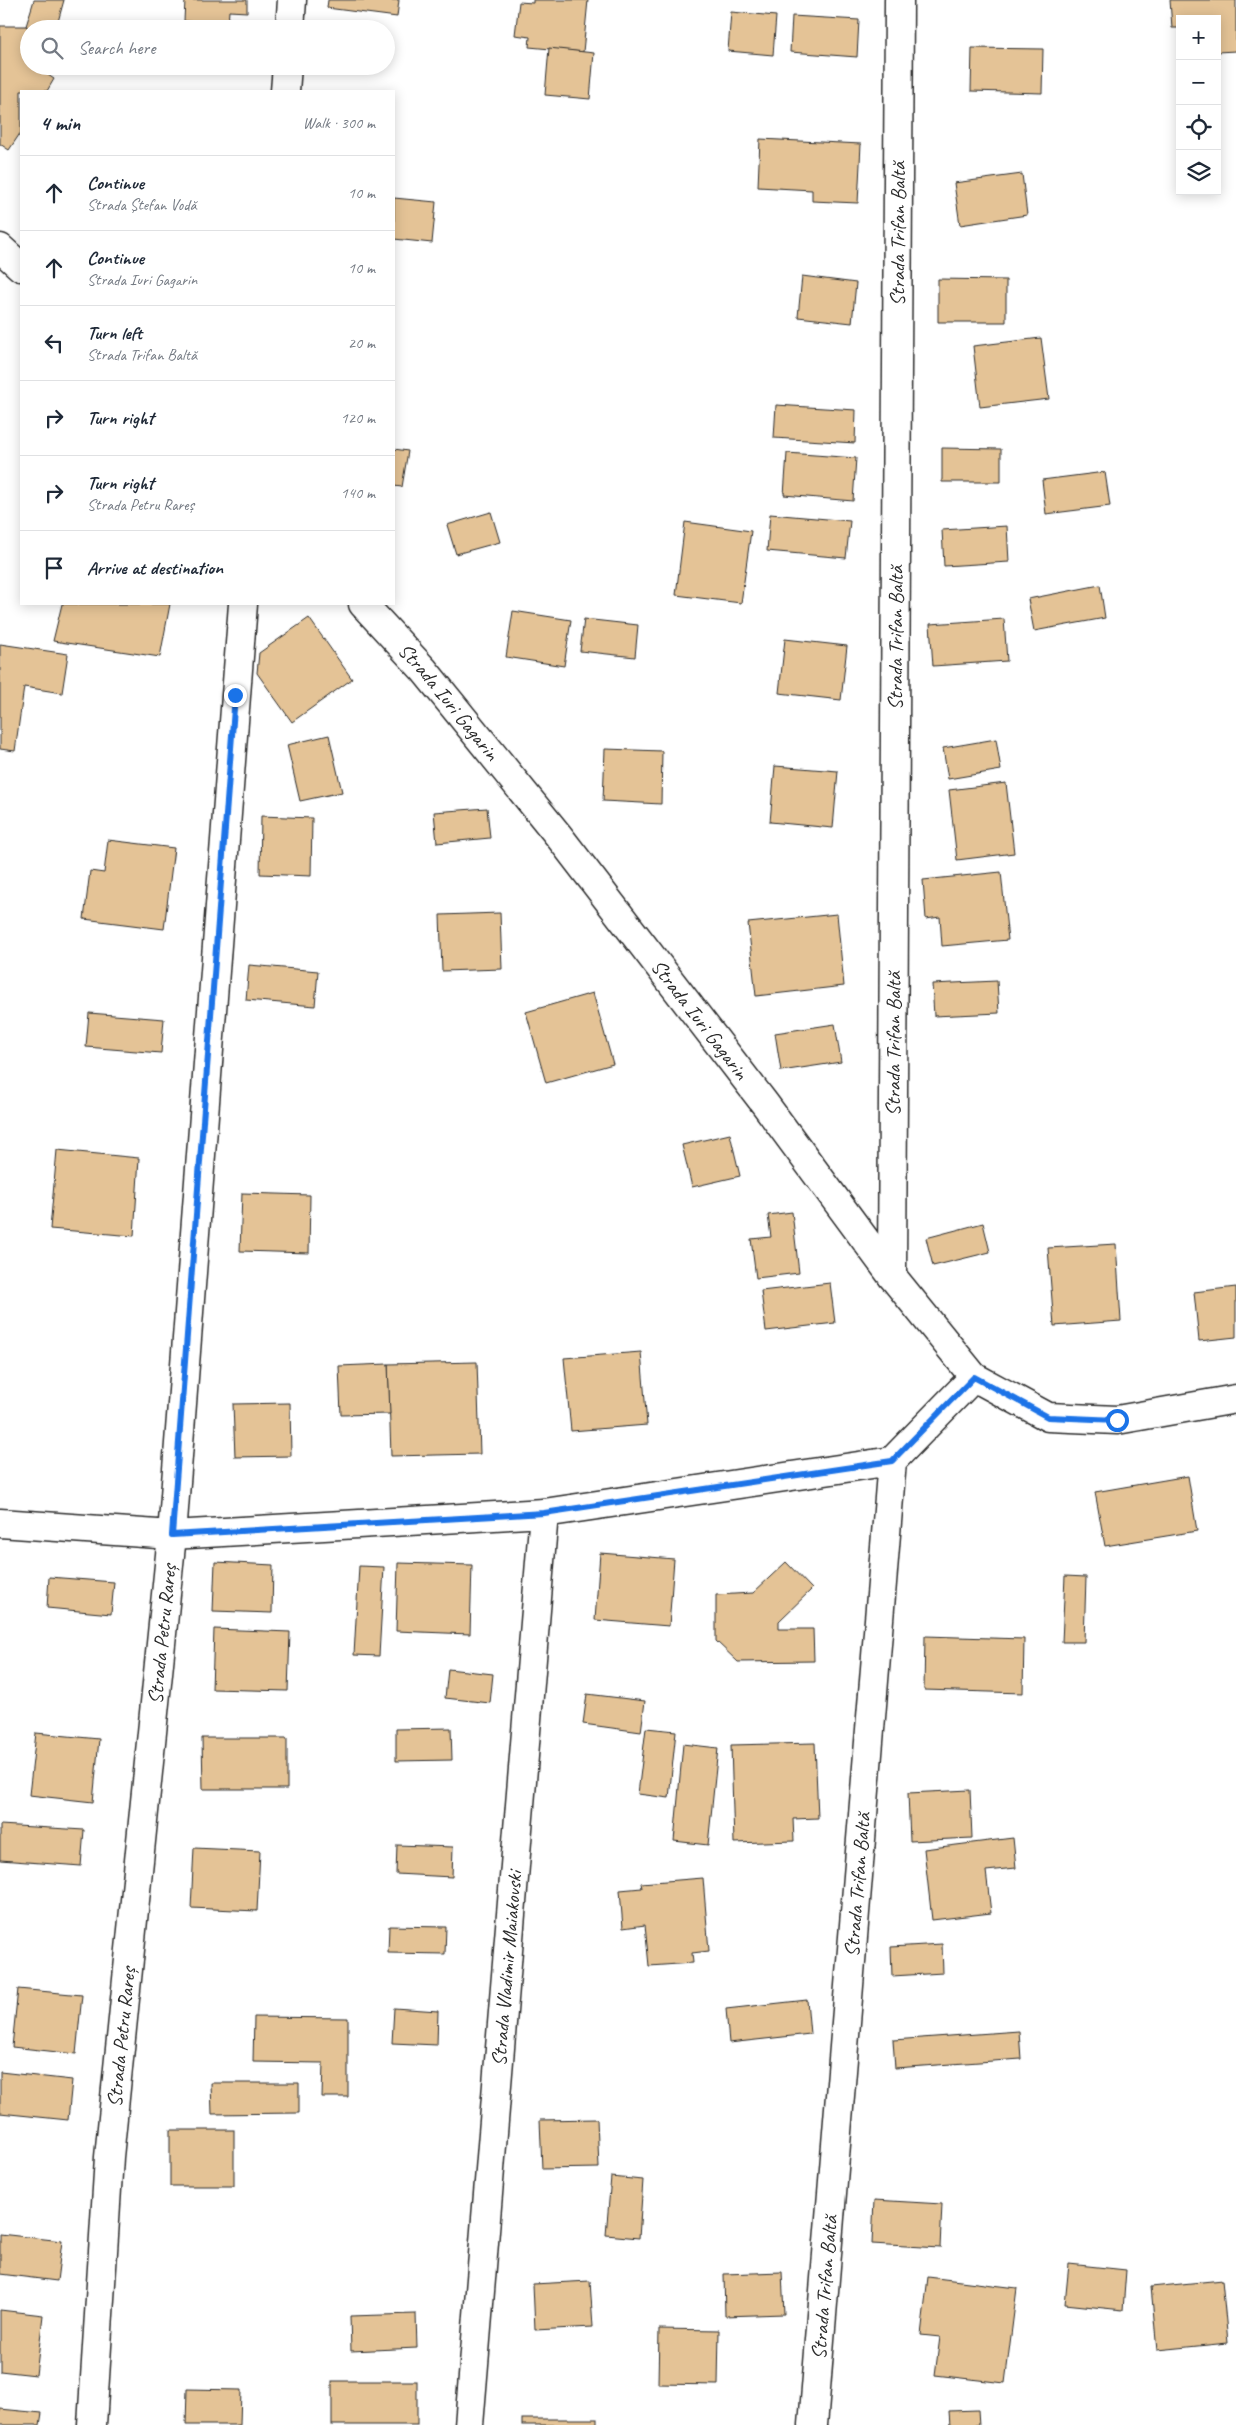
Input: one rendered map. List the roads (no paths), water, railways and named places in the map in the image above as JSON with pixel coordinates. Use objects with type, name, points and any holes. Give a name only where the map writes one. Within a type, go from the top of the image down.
[{"type":"street","points":[[291,20],[292,0]]},
{"type":"street","name":"Strada Trifan Baltă","points":[[892,1276],[899,0]]},
{"type":"street","points":[[285,90],[286,75]]},
{"type":"street","points":[[0,248],[20,266]]},
{"type":"street","name":"Strada Petru Rareș","points":[[92,2425],[109,2157],[172,1535],[243,605]]},
{"type":"street","name":"Strada Iuri Gagarin","points":[[364,605],[424,670],[558,835],[765,1104],[892,1276],[974,1377],[1048,1417],[1117,1420],[1236,1399]]},
{"type":"street","points":[[0,1523],[172,1535],[544,1513],[892,1461],[974,1377]]},
{"type":"street","name":"Strada Trifan Baltă","points":[[814,2425],[892,1461]]},
{"type":"street","name":"Strada Vladimir Maiakovski","points":[[469,2425],[544,1513]]}]
